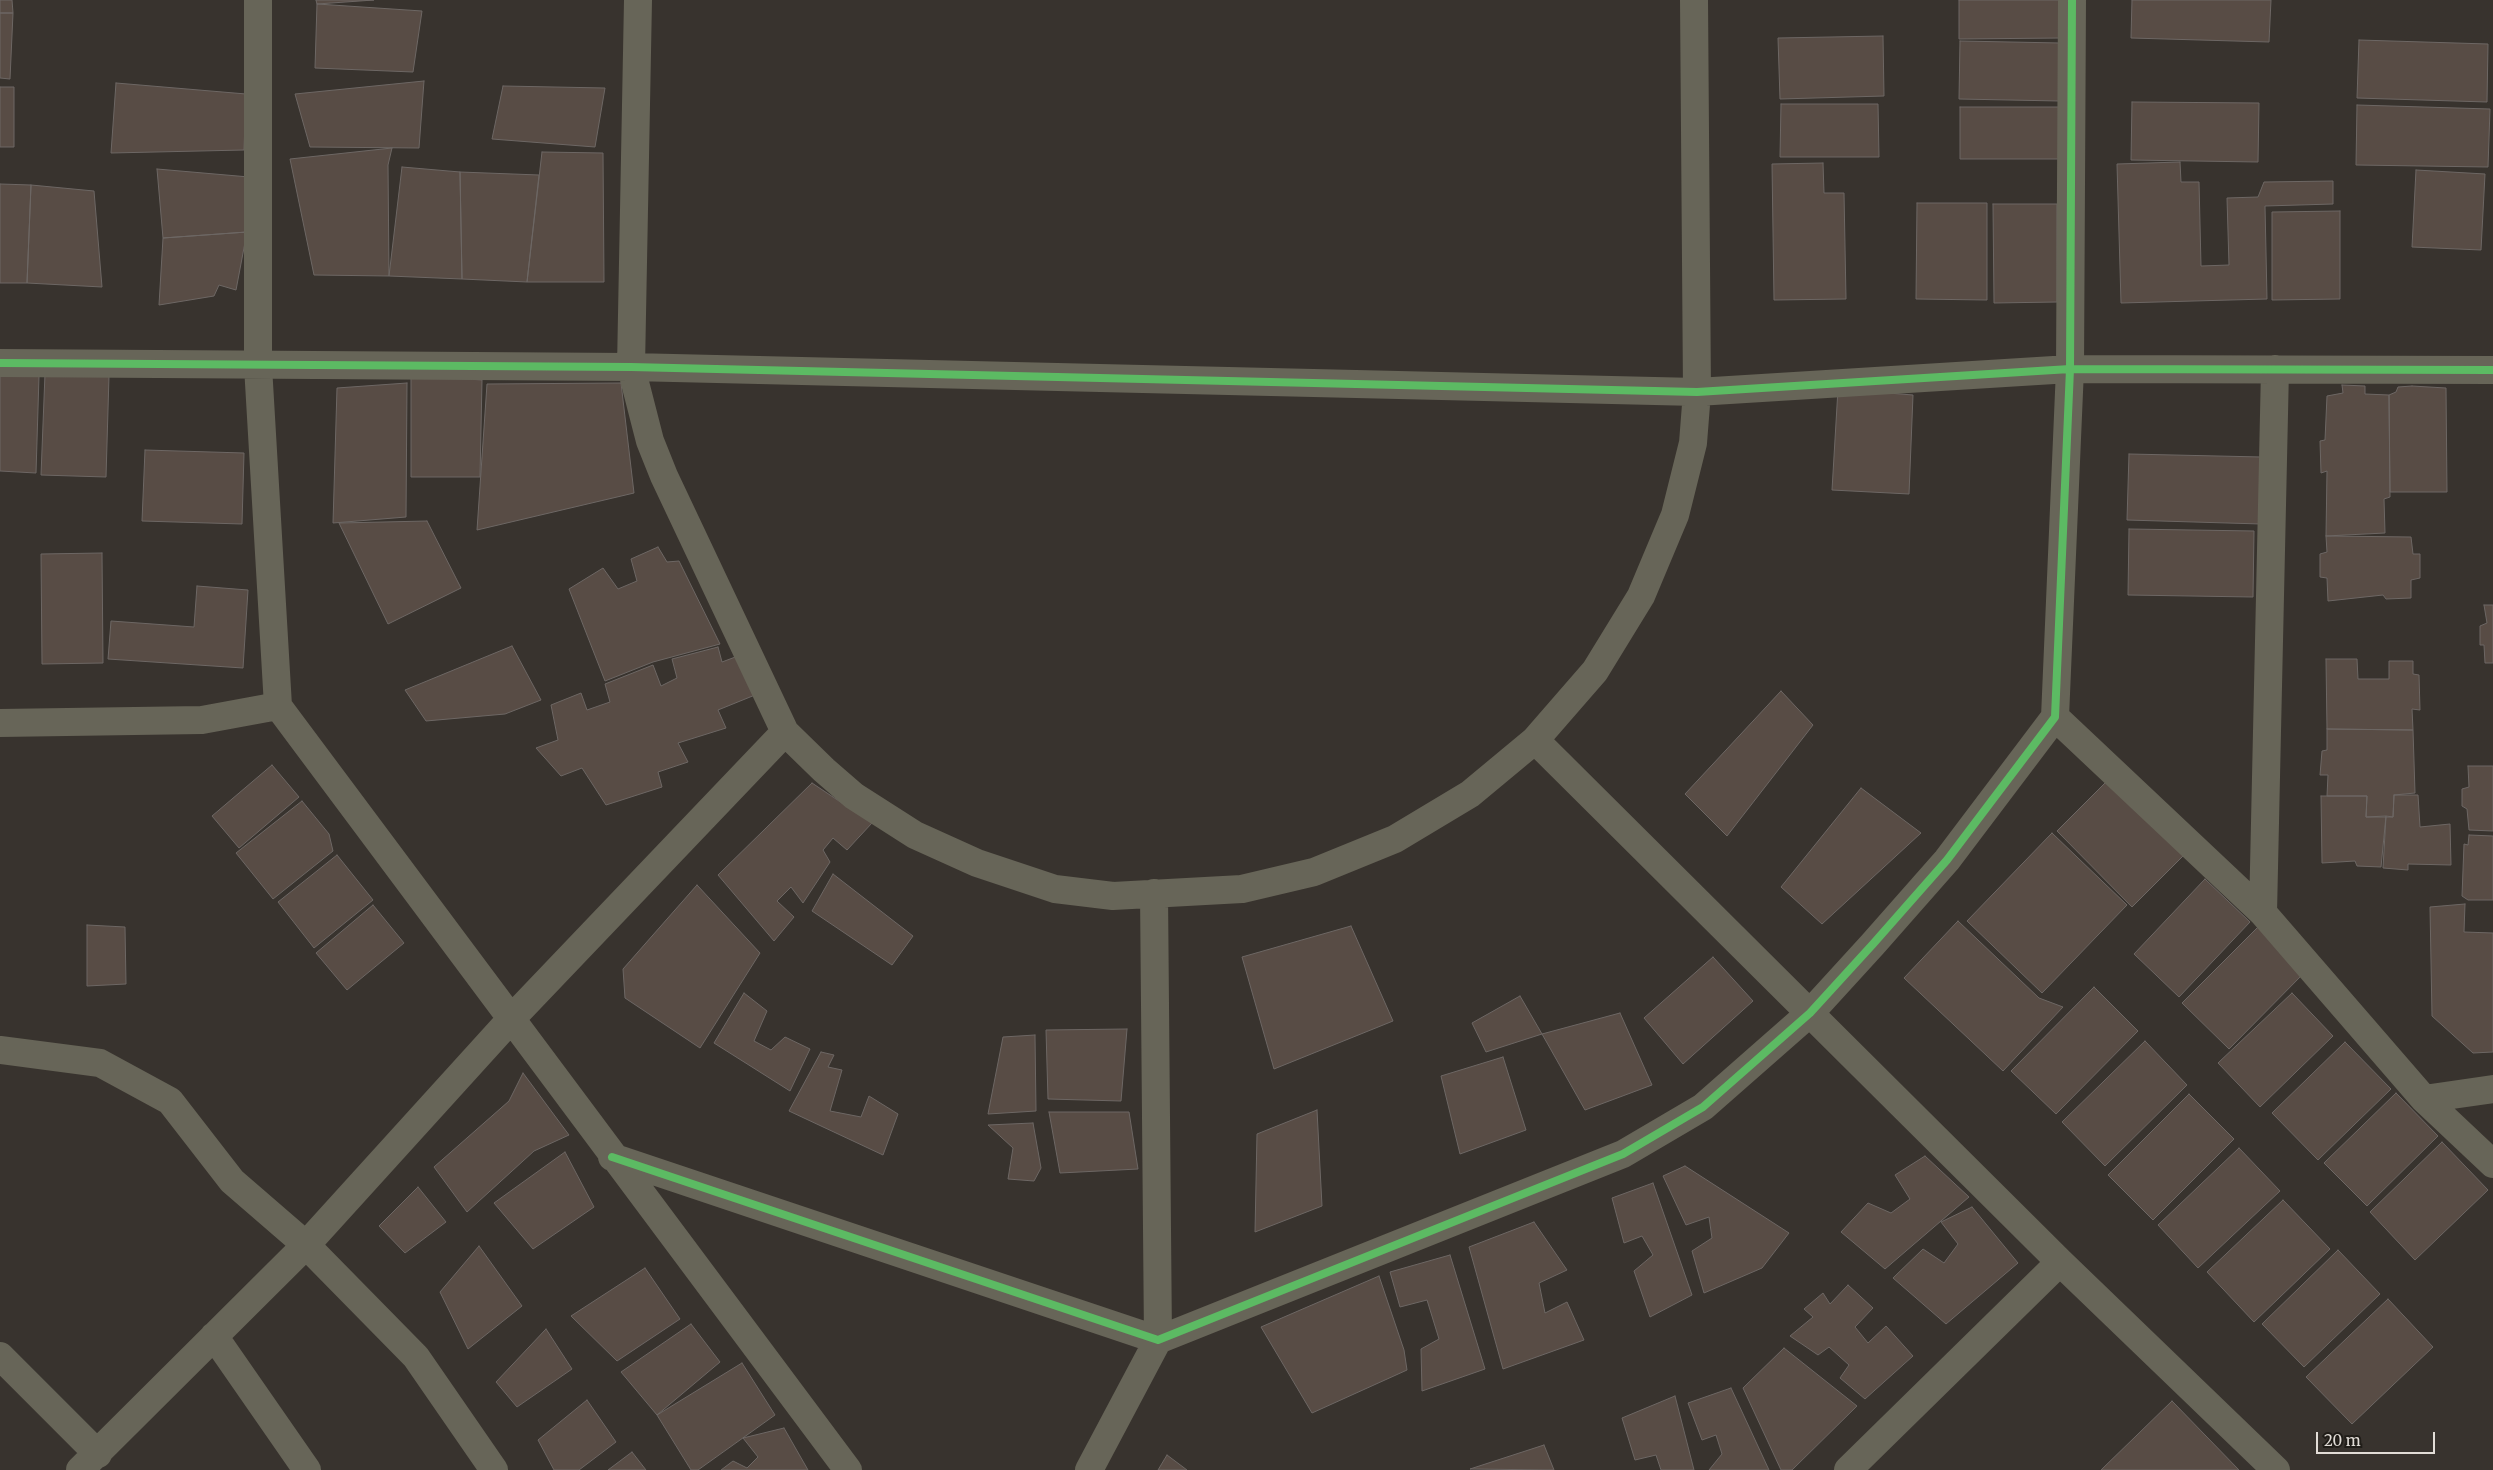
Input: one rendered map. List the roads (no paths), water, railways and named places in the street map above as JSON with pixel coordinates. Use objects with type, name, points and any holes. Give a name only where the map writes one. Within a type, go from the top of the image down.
[{"type":"street","points":[[258,0],[258,366],[278,706],[512,1018],[612,1157],[848,1470]]},
{"type":"street","points":[[638,0],[631,367],[650,441],[664,476],[786,732],[824,770],[854,796],[915,835],[977,863],[1055,889],[1113,896],[1242,889],[1323,868],[1395,839],[1470,794],[1535,740],[1595,671],[1641,596],[1675,516],[1693,443],[1697,392],[1694,0]]},
{"type":"street","points":[[612,1157],[1158,1340],[1623,1154],[1703,1106],[1810,1013],[1947,860],[2055,717],[2070,369],[2072,0]]},
{"type":"street","points":[[0,363],[631,367],[1697,392],[2070,369],[2493,370]]},
{"type":"street","points":[[2263,913],[2275,369]]},
{"type":"street","points":[[0,723],[202,720],[278,706]]},
{"type":"street","points":[[2055,717],[2263,913],[2424,1099],[2493,1164]]},
{"type":"street","points":[[0,1356],[89,1462],[306,1244],[512,1018],[786,732]]},
{"type":"street","points":[[1535,740],[2060,1262],[2276,1470]]},
{"type":"street","points":[[1088,1470],[1158,1340],[1154,894]]},
{"type":"street","points":[[0,1050],[100,1063],[170,1101],[232,1181],[306,1244],[416,1357],[494,1470]]},
{"type":"street","points":[[2424,1099],[2493,1089]]},
{"type":"street","points":[[1848,1470],[2060,1262]]},
{"type":"street","points":[[214,1336],[307,1470]]}]
